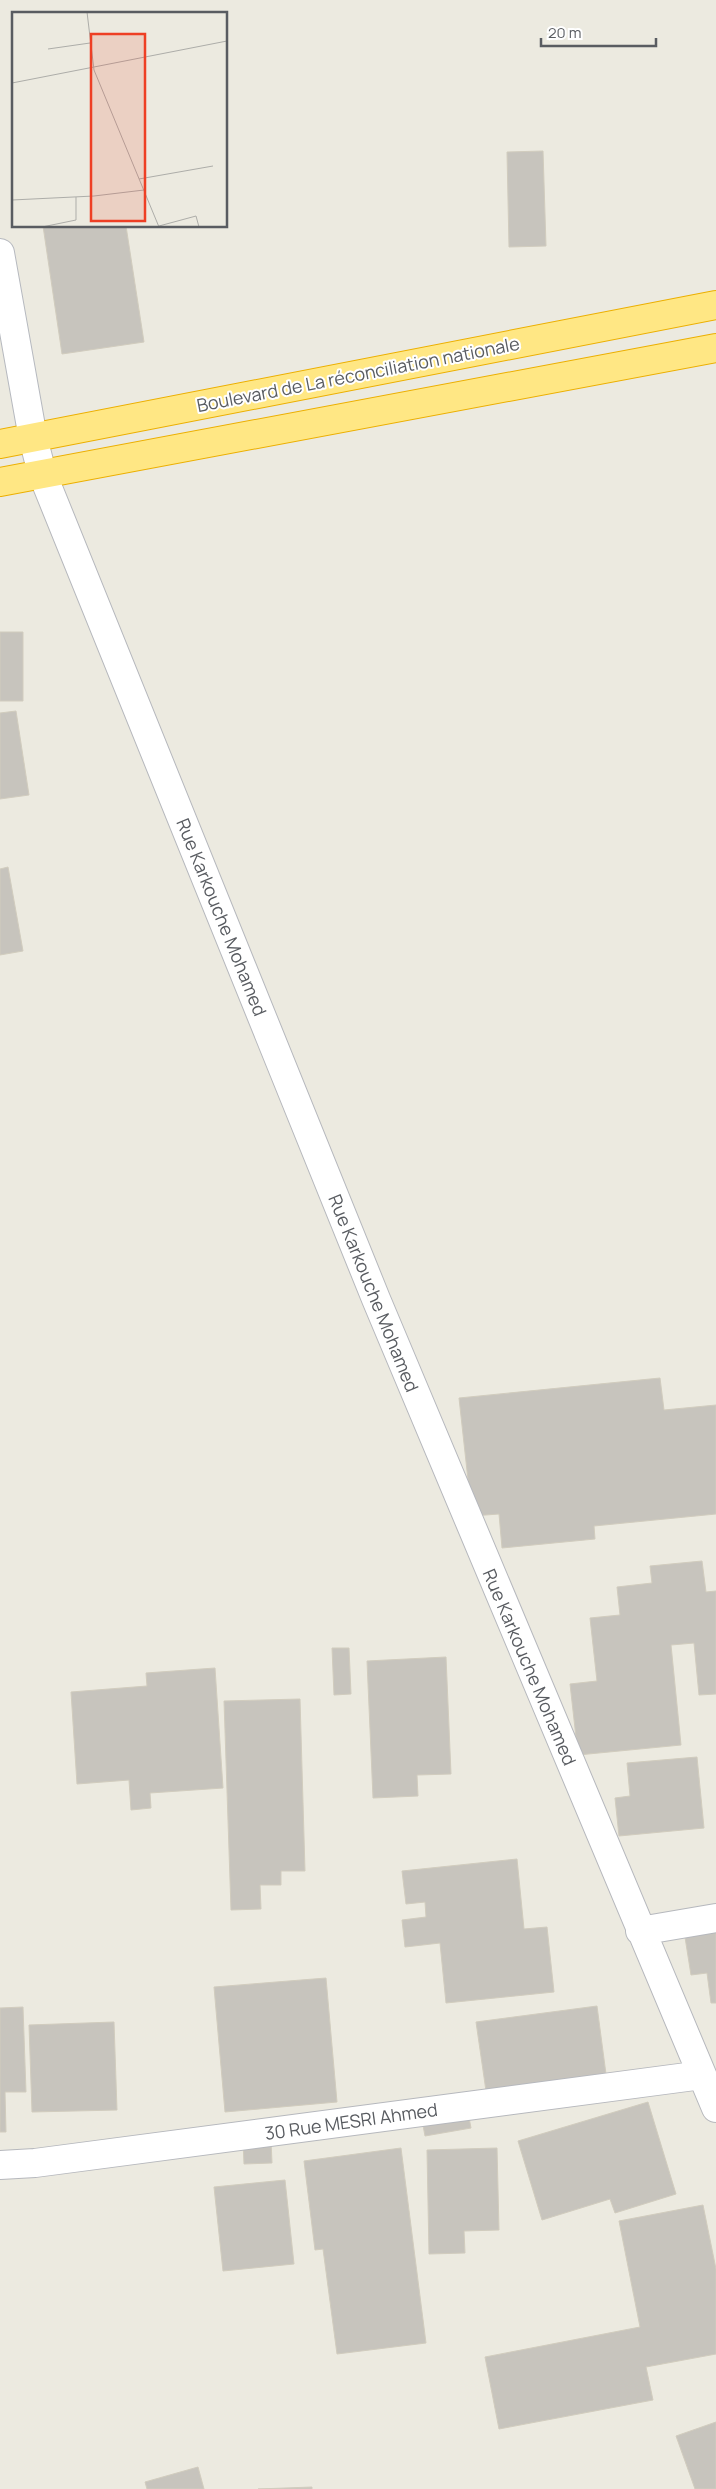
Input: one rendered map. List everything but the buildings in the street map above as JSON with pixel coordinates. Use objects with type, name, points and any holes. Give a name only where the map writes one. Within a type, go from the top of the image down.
[{"type":"highway","name":"Boulevard de La réconciliation nationale","points":[[0,444],[716,305]]},
{"type":"highway","points":[[0,482],[716,348]]},
{"type":"street","name":"Rue Karkouche Mohamed","points":[[0,253],[33,438],[42,474],[372,1290],[716,2108]]},
{"type":"street","points":[[640,1931],[716,1918]]},
{"type":"street","name":"30 Rue MESRI Ahmed","points":[[0,2165],[54,2161],[702,2075]]}]
